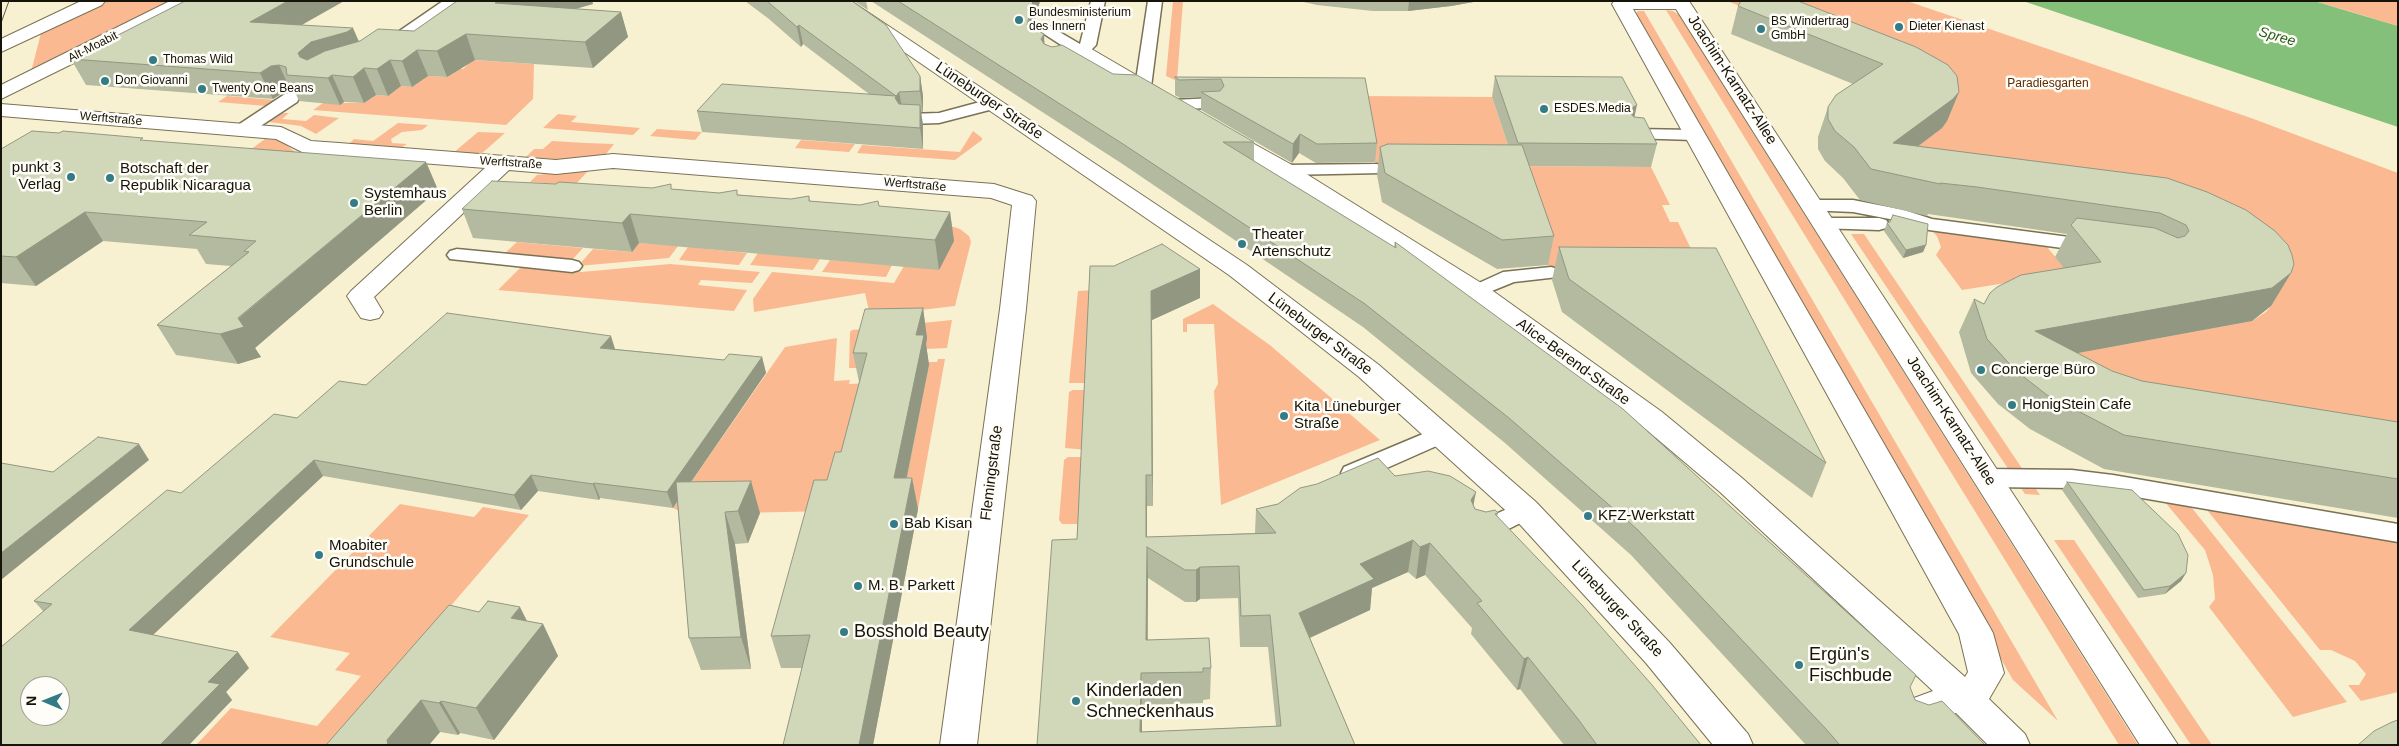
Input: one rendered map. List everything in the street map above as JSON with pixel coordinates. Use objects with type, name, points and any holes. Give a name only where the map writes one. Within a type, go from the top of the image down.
[{"type":"street","points":[[1,46],[96,1]]},
{"type":"street","name":"Alt-Moabit","points":[[1,93],[185,1]]},
{"type":"street","name":"Lüneburger Straße","points":[[839,1],[968,87],[991,92],[1041,125],[1238,270],[1370,371],[1525,510],[1658,653],[1735,745]]},
{"type":"street","name":"Joachim-Karnatz-Allee","points":[[1916,713],[1960,694],[1977,689],[1986,673],[1976,633],[1621,4],[1682,4],[2160,745]]},
{"type":"street","points":[[1054,59],[1081,50]]},
{"type":"street","name":"Alice-Berend-Straße","points":[[1081,50],[1284,170],[1477,292],[1652,419],[1724,479],[1960,694],[2012,745]]},
{"type":"street","points":[[1117,97],[1143,87]]},
{"type":"street","name":"Werftstraße","points":[[1,110],[281,132],[306,146],[556,166],[622,162],[994,191],[1024,201]]},
{"type":"street","points":[[370,312],[360,296],[504,163]]},
{"type":"street","name":"Flemingstraße","points":[[958,745],[1013,309],[1024,201]]},
{"type":"lane","points":[[373,57],[453,1]]},
{"type":"lane","points":[[1046,30],[1081,50],[1088,45],[1098,1]]},
{"type":"lane","points":[[1143,87],[1155,1]]},
{"type":"lane","points":[[909,119],[946,116],[991,92]]},
{"type":"lane","points":[[244,129],[291,98]]},
{"type":"lane","points":[[1172,105],[1214,103]]},
{"type":"lane","points":[[1636,134],[1694,135]]},
{"type":"lane","points":[[1284,170],[1376,169]]},
{"type":"lane","points":[[1818,215],[1853,206],[1904,216],[1930,224],[2106,248]]},
{"type":"lane","points":[[1818,215],[1879,224]]},
{"type":"lane","points":[[457,255],[572,266]]},
{"type":"lane","points":[[1477,292],[1510,276],[1550,273]]},
{"type":"lane","points":[[1334,481],[1442,434]]},
{"type":"lane","points":[[1988,478],[2072,479],[2105,483],[2398,533]]},
{"type":"lane","points":[[1480,532],[1525,510]]},
{"type":"green space","points":[[107,1],[173,1],[31,72],[41,33]]},
{"type":"green space","points":[[1173,1],[1183,1],[1177,81],[1166,76]]},
{"type":"green space","name":"Paradiesgarten","points":[[1727,1],[1907,1],[2251,118],[2398,173],[2398,461],[2122,415],[2071,354],[2252,321],[2266,312],[2271,306],[1897,164],[1925,137],[1935,133],[1947,121],[1791,26]]},
{"type":"green space","points":[[2314,1],[2398,1],[2398,26],[2352,12]]},
{"type":"green space","points":[[1666,10],[1673,11],[1679,15],[2138,745],[2119,745]]},
{"type":"green space","points":[[1638,11],[1644,11],[2058,721],[2013,680],[1635,14]]},
{"type":"green space","points":[[473,60],[534,64],[533,99],[506,125],[313,110],[323,103],[364,103],[376,95],[388,96],[401,86],[412,87],[428,76],[447,77],[458,69],[463,69]]},
{"type":"green space","points":[[227,96],[275,100],[266,106],[218,102]]},
{"type":"green space","points":[[1364,96],[1492,97],[1515,166],[1651,167],[1670,205],[1662,205],[1670,222],[1678,222],[1706,280],[1552,278],[1517,173],[1377,172]]},
{"type":"green space","points":[[283,113],[289,113],[282,119],[306,121],[314,115],[339,118],[316,134],[301,126],[269,122]]},
{"type":"green space","points":[[558,114],[577,116],[571,122],[640,128],[633,135],[543,128]]},
{"type":"green space","points":[[398,123],[428,125],[422,130],[402,132],[391,139],[392,143],[407,144],[401,148],[349,144],[354,139],[373,141]]},
{"type":"green space","points":[[657,129],[702,132],[695,140],[650,136]]},
{"type":"green space","points":[[973,131],[982,140],[955,160],[857,153],[862,145],[960,152]]},
{"type":"green space","points":[[478,132],[505,133],[480,155],[453,153]]},
{"type":"green space","points":[[265,139],[280,140],[303,158],[242,156]]},
{"type":"green space","points":[[801,140],[855,144],[849,152],[795,148]]},
{"type":"green space","points":[[552,141],[614,144],[606,154],[566,160],[526,157],[534,149],[543,149]]},
{"type":"green space","points":[[589,170],[575,185],[530,182],[537,175]]},
{"type":"green space","points":[[948,225],[960,229],[969,236],[971,242],[955,306],[879,315],[869,311],[865,293],[754,312],[753,299],[772,272],[894,283],[904,266]]},
{"type":"green space","points":[[1928,227],[2047,247],[2069,273],[1962,290],[1936,255],[1941,247],[1937,236]]},
{"type":"green space","points":[[1851,234],[1864,234],[2040,495],[2025,494]]},
{"type":"green space","points":[[517,242],[583,248],[572,260],[504,254]]},
{"type":"green space","points":[[639,243],[678,246],[669,258],[578,266],[593,249],[631,252]]},
{"type":"green space","points":[[688,247],[747,253],[739,265],[679,260]]},
{"type":"green space","points":[[758,253],[820,259],[813,270],[750,265]]},
{"type":"green space","points":[[830,260],[892,265],[886,277],[822,272]]},
{"type":"green space","points":[[670,264],[760,272],[752,283],[701,280],[698,285],[747,290],[734,311],[498,290],[523,265],[581,272]]},
{"type":"green space","points":[[1114,289],[1090,383],[1069,383],[1078,291]]},
{"type":"green space","points":[[1213,304],[1271,346],[1380,440],[1221,505],[1214,391],[1218,384],[1214,324],[1187,324],[1187,332],[1183,332],[1183,319]]},
{"type":"green space","points":[[952,320],[947,348],[925,349],[863,368],[849,368],[850,332],[852,330]]},
{"type":"green space","points":[[837,338],[834,381],[850,380],[849,384],[873,383],[834,511],[687,514],[673,508],[785,347]]},
{"type":"green space","points":[[938,359],[945,359],[918,509],[900,510],[929,365],[922,362],[937,362]]},
{"type":"green space","points":[[1073,390],[1090,390],[1087,450],[1065,448],[1069,392]]},
{"type":"green space","points":[[1068,457],[1086,457],[1082,524],[1062,524],[1059,520],[1064,460]]},
{"type":"green space","points":[[2164,501],[2192,508],[2347,702],[2293,717],[2209,607],[2215,599],[2213,575],[2205,550]]},
{"type":"green space","points":[[400,504],[474,517],[483,507],[529,515],[331,745],[196,745],[231,708],[317,726],[361,676],[335,670],[350,653],[270,637]]},
{"type":"green space","points":[[2207,510],[2398,542],[2398,692],[2361,701],[2348,685],[2359,685],[2366,674],[2355,661],[2331,650],[2320,650]]},
{"type":"green space","points":[[2054,540],[2074,540],[2212,745],[2191,745]]},
{"type":"water","name":"Spree","points":[[2023,1],[2314,1],[2398,26],[2398,127]]},
{"type":"building","points":[[185,1],[288,1],[250,22],[353,28],[347,32],[311,42],[298,53],[300,57],[307,60],[325,51],[360,41],[378,29],[414,31],[457,1],[503,1],[495,3],[621,12],[585,42],[466,34],[437,51],[417,50],[402,61],[390,60],[377,69],[364,68],[353,77],[332,75],[328,78],[287,75],[286,67],[279,65],[271,66],[260,73],[71,59]]},
{"type":"building","points":[[767,1],[852,1],[886,25],[920,76],[920,91],[899,92],[895,98],[899,104],[920,105],[920,128],[697,111],[722,84],[896,96],[799,25],[797,27]]},
{"type":"building","points":[[898,1],[1033,1],[1027,25],[1044,34],[1041,39],[1044,44],[1052,47],[1062,45],[1113,74],[1137,75],[1254,142],[1223,142],[1396,248],[1395,242],[1623,409],[1916,675],[1910,687],[1915,700],[1929,705],[1942,701],[1985,745],[1840,745],[1638,530],[1509,418],[1365,304],[1123,144]]},
{"type":"building","points":[[1741,1],[1798,1],[1916,47],[1948,65],[1957,76],[1959,92],[1953,99],[1893,143],[2167,178],[2207,192],[2246,210],[2275,231],[2288,245],[2294,264],[2291,273],[2272,288],[2035,331],[2112,371],[2142,381],[2398,422],[2398,479],[2124,435],[2047,395],[2015,370],[1987,339],[1974,299],[1984,304],[1990,293],[1997,287],[2021,275],[2101,262],[2071,225],[2077,218],[2155,228],[2178,238],[2185,236],[2189,231],[2186,225],[2160,213],[1977,187],[1940,184],[1871,169],[1854,147],[1835,131],[1828,119],[1828,107],[1836,95],[1883,64],[1738,6]]},
{"type":"building","points":[[1495,76],[1622,77],[1637,105],[1633,107],[1630,113],[1634,117],[1644,118],[1657,144],[1518,143]]},
{"type":"building","points":[[1175,77],[1365,78],[1377,143],[1317,144],[1300,134],[1293,144],[1201,92],[1220,91],[1224,86],[1221,79],[1179,80]]},
{"type":"building","points":[[32,131],[59,133],[63,131],[143,138],[140,140],[426,162],[238,318],[244,327],[220,334],[157,325],[249,252],[244,251],[256,241],[189,235],[207,222],[85,212],[16,257],[1,256],[1,149]]},
{"type":"building","points":[[1388,144],[1522,145],[1554,236],[1502,240],[1385,173],[1380,147]]},
{"type":"building","points":[[492,181],[556,184],[559,182],[652,188],[671,184],[671,189],[719,193],[737,190],[737,195],[791,199],[809,196],[809,201],[860,205],[878,201],[879,206],[950,212],[935,240],[630,214],[622,223],[462,209]]},
{"type":"building","points":[[1893,215],[1928,224],[1926,245],[1906,250],[1887,223],[1890,222]]},
{"type":"building","points":[[1162,244],[1200,269],[1151,291],[1152,475],[1146,475],[1146,537],[1276,533],[1256,509],[1278,504],[1300,488],[1317,484],[1378,458],[1395,476],[1428,471],[1450,476],[1476,492],[1471,500],[1475,509],[1486,512],[1495,510],[1498,513],[1495,514],[1582,605],[1652,685],[1701,745],[1597,745],[1528,657],[1524,659],[1477,603],[1482,601],[1430,543],[1420,547],[1413,540],[1360,564],[1374,579],[1299,613],[1355,745],[1037,745],[1052,540],[1077,539],[1090,266],[1114,266]],"holes":[[[1147,547],[1185,570],[1196,570],[1200,567],[1239,566],[1241,616],[1270,615],[1281,726],[1140,732],[1141,673],[1203,672],[1203,668],[1211,668],[1209,638],[1146,640]]]},
{"type":"building","points":[[1559,247],[1716,248],[1826,463],[1569,279]]},
{"type":"building","points":[[923,308],[916,335],[924,335],[894,478],[912,478],[859,745],[783,745],[810,635],[771,636],[814,480],[827,480],[835,452],[841,452],[867,353],[853,353],[865,309]]},
{"type":"building","points":[[447,313],[611,336],[600,348],[724,360],[729,354],[762,357],[667,492],[531,475],[514,495],[314,460],[129,630],[238,652],[208,682],[220,684],[160,745],[1,745],[1,647],[52,604],[34,601],[167,490],[181,493],[274,414],[297,418],[339,381],[366,385]]},
{"type":"building","points":[[98,437],[139,444],[1,553],[1,463],[53,472]]},
{"type":"building","points":[[751,481],[738,511],[725,512],[741,637],[689,638],[676,482]]},
{"type":"building","points":[[2067,482],[2132,490],[2178,534],[2188,555],[2186,573],[2170,586],[2144,590]]},
{"type":"building","points":[[488,601],[520,607],[511,618],[543,624],[476,708],[441,701],[439,703],[421,700],[387,740],[388,745],[326,745],[449,605],[479,612]]},
{"type":"building","points":[[2398,720],[2398,745],[2358,745],[2374,731]]},
{"type":"tram line","points":[[1,23],[9,1]]},
{"type":"place","name":"Bundesministerium des Innern","points":[[1019,20]]},
{"type":"place","name":"Dieter Kienast","points":[[1899,27]]},
{"type":"place","name":"BS Windertrag GmbH","points":[[1761,29]]},
{"type":"place","name":"Thomas Wild","points":[[153,60]]},
{"type":"place","name":"Don Giovanni","points":[[105,81]]},
{"type":"place","name":"Twenty One Beans","points":[[202,89]]},
{"type":"place","name":"ESDES.Media","points":[[1544,109]]},
{"type":"place","name":"punkt 3 Verlag","points":[[71,177]]},
{"type":"place","name":"Botschaft der Republik Nicaragua","points":[[110,178]]},
{"type":"place","name":"Systemhaus Berlin","points":[[354,203]]},
{"type":"place","name":"Theater Artenschutz","points":[[1242,244]]},
{"type":"place","name":"Concierge Büro","points":[[1981,370]]},
{"type":"place","name":"HonigStein Cafe","points":[[2012,405]]},
{"type":"place","name":"Kita Lüneburger Straße","points":[[1284,416]]},
{"type":"place","name":"KFZ-Werkstatt","points":[[1588,516]]},
{"type":"place","name":"Bab Kisan","points":[[894,524]]},
{"type":"place","name":"Moabiter Grundschule","points":[[319,555]]},
{"type":"place","name":"M. B. Parkett","points":[[858,586]]},
{"type":"place","name":"Bosshold Beauty","points":[[844,632]]},
{"type":"place","name":"Ergün's Fischbude","points":[[1799,665]]},
{"type":"place","name":"Kinderladen Schneckenhaus","points":[[1076,701]]}]
